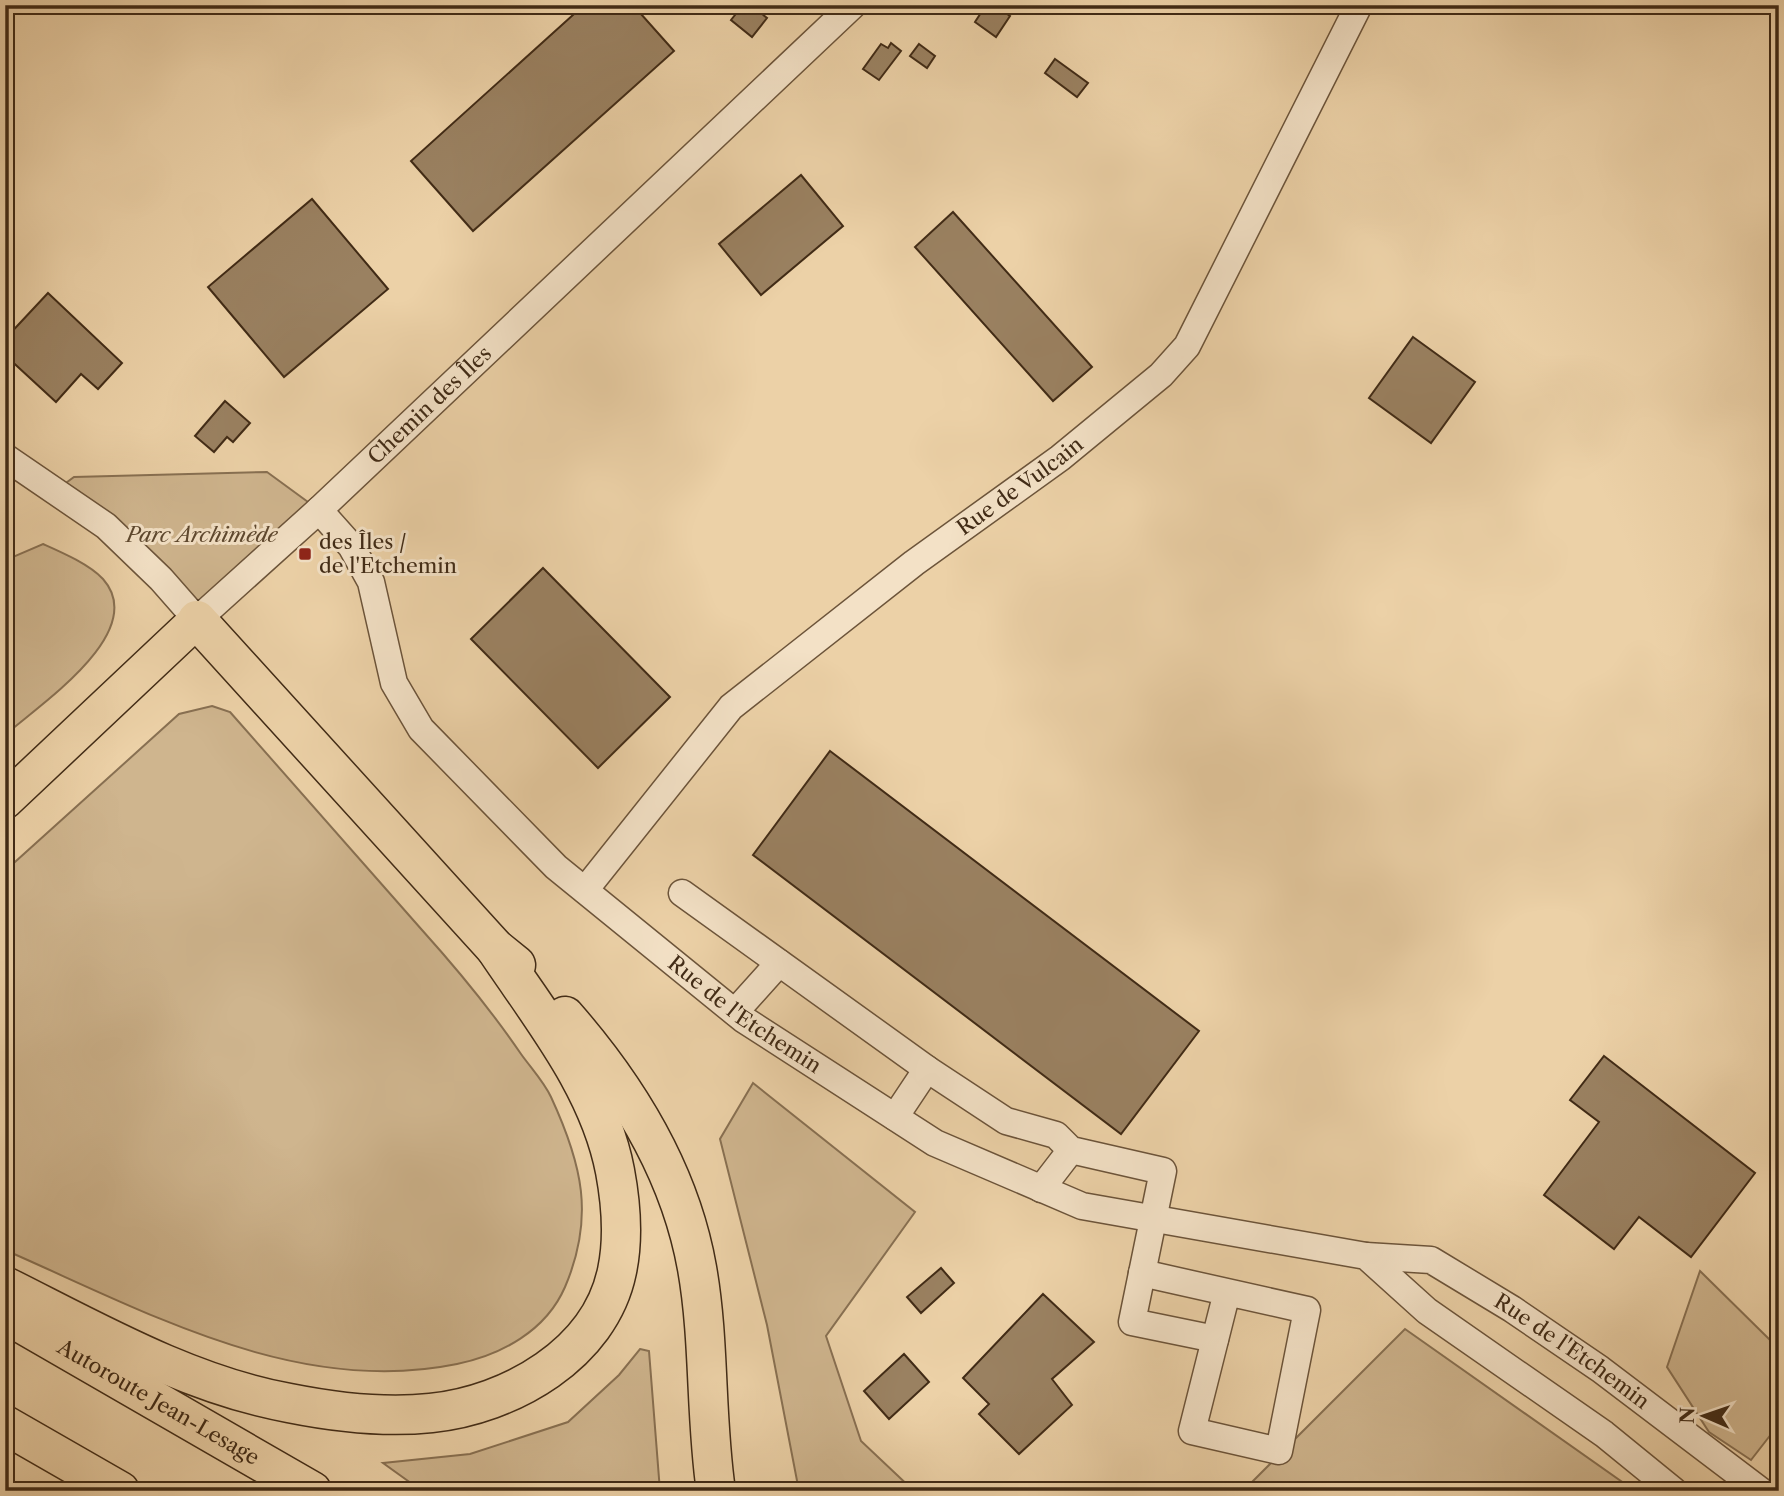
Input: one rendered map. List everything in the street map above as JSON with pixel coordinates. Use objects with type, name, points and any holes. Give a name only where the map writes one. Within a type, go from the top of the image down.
[{"type":"highway","points":[[5,1286],[103,1336],[212,1382],[287,1403],[370,1414],[432,1413],[495,1398],[545,1372],[575,1348],[601,1314],[617,1272],[621,1224],[614,1168],[595,1108],[565,1049],[495,948],[197,620]]},
{"type":"highway","points":[[495,948],[537,983],[591,1045],[644,1123],[679,1197],[697,1268],[716,1491]]},
{"type":"highway","name":"Autoroute Jean-Lesage","points":[[5,1314],[312,1491]]},
{"type":"highway","points":[[5,1425],[120,1491]]},
{"type":"main road","name":"Chemin des Îles","points":[[5,801],[197,620]]},
{"type":"street","name":"Chemin des Îles","points":[[197,620],[319,510],[853,5]]},
{"type":"street","name":"Rue de Vulcain","points":[[585,890],[731,707],[914,563],[1060,458],[1161,375],[1187,346],[1359,5]]},
{"type":"street","points":[[5,457],[106,526],[161,579],[197,620]]},
{"type":"street","name":"Rue de l'Etchemin","points":[[319,510],[351,546],[371,582],[394,682],[421,729],[556,867],[735,1012],[935,1143],[1082,1206],[1366,1256],[1431,1260],[1513,1308],[1600,1369],[1761,1491]]},
{"type":"street","points":[[682,893],[927,1069],[1006,1121],[1056,1135],[1070,1150],[1163,1171],[1132,1322],[1215,1339]]},
{"type":"street","points":[[735,1012],[779,963]]},
{"type":"street","points":[[895,1117],[927,1069]]},
{"type":"street","points":[[1041,1189],[1070,1150]]},
{"type":"street","points":[[1366,1256],[1427,1311],[1604,1434],[1674,1491]]},
{"type":"street","points":[[1142,1273],[1227,1292],[1307,1310],[1279,1451],[1192,1431],[1227,1292]]},
{"type":"green space","name":"Parc Archimède","points":[[267,472],[319,510],[197,620],[55,491],[74,477]]},
{"type":"green space","points":[[43,544],[83,563],[103,579],[114,600],[112,622],[102,644],[84,666],[5,735],[5,564],[15,556]]},
{"type":"green space","points":[[212,706],[230,712],[461,975],[541,1080],[562,1122],[577,1168],[581,1191],[580,1237],[574,1261],[557,1303],[546,1316],[520,1339],[490,1354],[457,1364],[397,1371],[339,1369],[281,1359],[224,1343],[168,1322],[5,1250],[5,871],[179,714]]},
{"type":"green space","points":[[753,1083],[915,1212],[826,1336],[861,1441],[914,1491],[799,1491],[767,1325],[720,1139]]},
{"type":"green space","points":[[1700,1271],[1769,1339],[1779,1327],[1779,1424],[1751,1460],[1709,1432],[1667,1367]]},
{"type":"green space","points":[[1405,1329],[1635,1491],[1243,1491]]},
{"type":"green space","points":[[640,1349],[649,1351],[660,1491],[422,1491],[383,1463],[470,1454],[568,1422],[619,1375]]},
{"type":"building","points":[[584,5],[633,5],[674,51],[473,231],[411,161]]},
{"type":"building","points":[[743,5],[751,5],[767,18],[752,37],[731,20]]},
{"type":"building","points":[[986,5],[994,5],[1010,16],[996,37],[975,22]]},
{"type":"building","points":[[891,43],[901,51],[879,80],[863,69],[881,44],[888,48]]},
{"type":"building","points":[[919,44],[935,56],[927,68],[910,56]]},
{"type":"building","points":[[1055,59],[1088,83],[1077,97],[1045,73]]},
{"type":"building","points":[[801,175],[843,226],[761,295],[719,244]]},
{"type":"building","points":[[312,199],[388,289],[284,377],[208,287]]},
{"type":"building","points":[[953,212],[1092,367],[1053,401],[915,247]]},
{"type":"building","points":[[48,293],[122,363],[98,389],[81,374],[56,402],[5,355],[5,339]]},
{"type":"building","points":[[1413,337],[1475,382],[1431,443],[1369,398]]},
{"type":"building","points":[[225,401],[250,423],[233,442],[227,437],[214,452],[195,436]]},
{"type":"building","points":[[543,568],[670,697],[598,768],[471,639]]},
{"type":"building","points":[[830,751],[1199,1031],[1121,1134],[753,855]]},
{"type":"building","points":[[1604,1056],[1755,1173],[1691,1257],[1639,1217],[1614,1249],[1544,1195],[1599,1122],[1570,1100]]},
{"type":"building","points":[[941,1268],[954,1283],[921,1313],[907,1297]]},
{"type":"building","points":[[1043,1294],[1094,1342],[1052,1379],[1072,1405],[1019,1454],[979,1414],[989,1404],[963,1378]]},
{"type":"building","points":[[904,1354],[929,1382],[889,1419],[864,1391]]},
{"type":"place","name":"des Îles / de l'Etchemin","points":[[305,554]]}]
